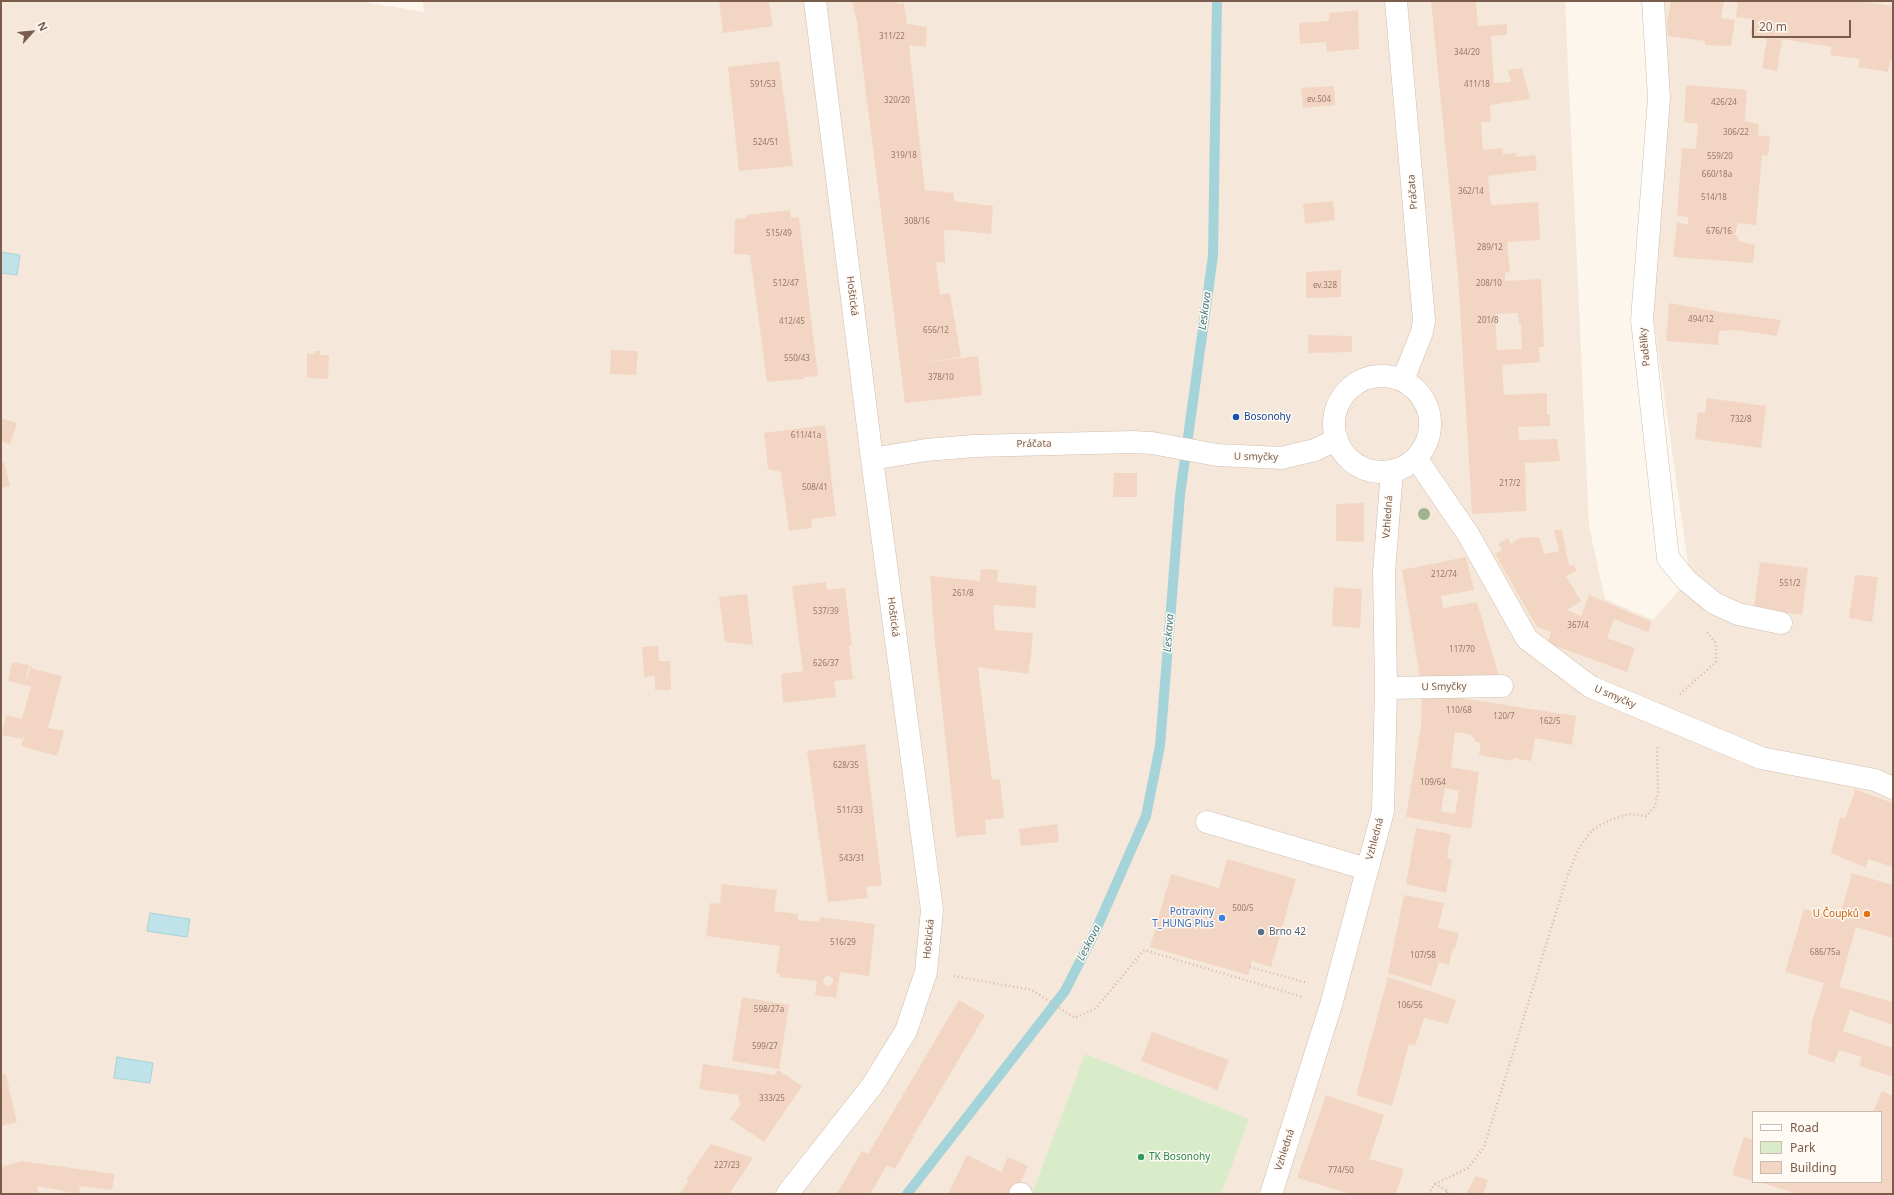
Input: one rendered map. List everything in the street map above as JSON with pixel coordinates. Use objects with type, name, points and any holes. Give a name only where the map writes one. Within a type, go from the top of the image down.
[{"type":"street","name":"Hoštická","points":[[787,1194],[872,1086],[906,1031],[926,972],[932,910],[872,459],[815,1]]},
{"type":"street","name":"Práčata","points":[[1396,1],[1424,320],[1422,332],[1403,380]]},
{"type":"street","name":"Padělíky","points":[[1653,1],[1659,98],[1642,320],[1668,558],[1686,580],[1714,603],[1738,614],[1781,623]]},
{"type":"street","points":[[1379,376],[1403,380],[1420,395],[1430,416],[1428,439],[1423,449],[1416,458],[1404,466],[1392,471],[1380,472],[1358,466],[1341,450],[1337,439],[1334,425],[1336,410],[1342,397],[1352,386],[1365,379],[1379,376]]},
{"type":"street","name":"U smyčky","points":[[1197,452],[1238,458],[1281,458],[1315,450],[1337,439]]},
{"type":"street","name":"Práčata","points":[[872,459],[926,450],[974,446],[1132,442],[1171,446],[1197,452]]},
{"type":"street","name":"U smyčky","points":[[1416,458],[1468,534],[1526,639],[1591,687],[1761,758],[1875,780],[1893,788]]},
{"type":"street","name":"Vzhledná","points":[[1271,1194],[1333,998],[1383,811],[1386,688],[1384,572],[1392,471]]},
{"type":"street","name":"U Smyčky","points":[[1386,688],[1502,686]]},
{"type":"street","points":[[1207,822],[1367,869]]},
{"type":"path","points":[[1428,1194],[1435,1184],[1468,1168],[1484,1147],[1567,876],[1579,848],[1592,830],[1610,820],[1629,814],[1646,816],[1655,806],[1658,792],[1657,715],[1716,662],[1716,643],[1706,631]]},
{"type":"path","points":[[926,972],[1032,990],[1075,1018],[1096,1008],[1144,950],[1333,998]]},
{"type":"path","points":[[1250,967],[1333,998]]},
{"type":"path","points":[[1435,1184],[1448,1191],[1446,1194]]},
{"type":"shaded area","points":[[1,1],[358,1],[424,12],[423,1],[1565,1],[1589,526],[1605,599],[1653,620],[1690,578],[1653,316],[1659,1],[1893,1],[1893,1194],[1,1194]]},
{"type":"green space","name":"TK Bosonohy","points":[[1085,1054],[1249,1119],[1221,1194],[1032,1194]]},
{"type":"water","points":[[1,252],[20,255],[17,275],[1,273]]},
{"type":"water","points":[[150,913],[190,919],[187,937],[147,931]]},
{"type":"water","points":[[117,1057],[153,1063],[150,1083],[114,1078]]},
{"type":"building","points":[[719,1],[769,1],[773,26],[723,33]]},
{"type":"building","points":[[852,1],[898,1],[898,4],[904,3],[907,24],[927,27],[926,47],[909,45],[925,190],[954,193],[954,201],[993,206],[991,234],[952,230],[944,231],[945,263],[936,262],[940,295],[950,293],[961,357],[919,363],[978,356],[982,395],[905,403],[857,22]]},
{"type":"building","points":[[1431,1],[1476,1],[1478,26],[1507,24],[1507,35],[1491,36],[1494,83],[1511,82],[1508,70],[1522,68],[1530,99],[1490,105],[1491,122],[1481,122],[1483,150],[1502,148],[1503,154],[1516,153],[1517,157],[1535,155],[1537,170],[1488,176],[1491,205],[1538,202],[1540,240],[1507,242],[1510,272],[1505,273],[1505,281],[1541,279],[1544,347],[1539,347],[1540,362],[1502,365],[1504,395],[1547,393],[1547,415],[1550,415],[1550,426],[1518,427],[1519,440],[1557,439],[1560,461],[1525,463],[1526,511],[1472,514],[1458,275]],"holes":[[[1518,313],[1519,324],[1521,324],[1522,349],[1497,350],[1495,314]]]},
{"type":"building","points":[[1671,1],[1724,1],[1721,18],[1735,20],[1731,46],[1705,45],[1705,41],[1668,36],[1667,22]]},
{"type":"building","points":[[1738,1],[1860,1],[1893,6],[1893,61],[1890,61],[1888,72],[1858,67],[1860,59],[1830,55],[1832,47],[1782,39],[1777,71],[1762,68],[1767,39],[1750,36],[1753,19],[1736,17]]},
{"type":"building","points":[[1358,10],[1359,49],[1327,52],[1326,42],[1300,44],[1299,23],[1329,21],[1329,13]]},
{"type":"building","points":[[779,61],[793,166],[739,171],[728,67]]},
{"type":"building","points":[[1686,85],[1747,90],[1745,121],[1759,124],[1758,135],[1770,137],[1768,156],[1762,155],[1756,225],[1738,223],[1735,235],[1738,237],[1739,241],[1755,245],[1753,263],[1673,257],[1677,222],[1688,225],[1688,217],[1677,216],[1682,148],[1696,149],[1698,124],[1684,122]]},
{"type":"building","points":[[1334,86],[1335,105],[1303,108],[1301,88]]},
{"type":"building","points":[[1333,201],[1335,220],[1305,224],[1303,204]]},
{"type":"building","points":[[790,210],[791,218],[799,217],[818,376],[804,377],[804,379],[767,382],[750,255],[734,254],[735,219],[746,218],[746,215]]},
{"type":"building","points":[[1341,270],[1341,297],[1306,298],[1306,272]]},
{"type":"building","points":[[1669,303],[1781,320],[1777,336],[1736,330],[1719,331],[1718,345],[1666,341]]},
{"type":"building","points":[[1308,335],[1352,336],[1352,352],[1308,353]]},
{"type":"building","points":[[611,350],[638,351],[636,375],[610,374]]},
{"type":"building","points":[[315,351],[320,351],[320,355],[329,355],[328,379],[307,378],[307,354],[315,354]]},
{"type":"building","points":[[1707,398],[1766,406],[1761,448],[1695,439],[1698,412],[1705,413]]},
{"type":"building","points":[[1,418],[17,423],[10,444],[1,441]]},
{"type":"building","points":[[825,425],[836,516],[811,519],[812,528],[789,531],[781,472],[768,469],[764,433]]},
{"type":"building","points":[[4,462],[10,486],[1,488],[1,463]]},
{"type":"building","points":[[1114,473],[1137,473],[1137,497],[1113,497]]},
{"type":"building","points":[[1364,503],[1364,542],[1336,541],[1336,504]]},
{"type":"building","points":[[1554,530],[1562,530],[1569,566],[1573,565],[1577,571],[1566,576],[1581,601],[1567,610],[1581,616],[1589,595],[1652,622],[1648,632],[1614,619],[1607,638],[1635,648],[1627,672],[1547,643],[1551,632],[1537,627],[1495,554],[1502,550],[1498,544],[1508,538],[1511,544],[1520,538],[1539,537],[1544,554],[1559,551]]},
{"type":"building","points":[[1466,557],[1474,590],[1441,596],[1443,608],[1477,602],[1499,676],[1421,683],[1402,570]]},
{"type":"building","points":[[1760,562],[1808,568],[1802,615],[1754,608]]},
{"type":"building","points":[[981,569],[998,570],[997,582],[1037,586],[1035,608],[993,605],[995,630],[1033,633],[1031,655],[1028,674],[978,667],[992,780],[1000,779],[1004,818],[985,820],[986,834],[956,837],[935,643],[930,576],[980,581]]},
{"type":"building","points":[[1855,575],[1878,577],[1872,622],[1849,618]]},
{"type":"building","points":[[826,582],[827,590],[845,588],[852,645],[849,646],[853,679],[834,681],[836,697],[783,703],[781,674],[803,671],[792,586]]},
{"type":"building","points":[[1334,587],[1362,589],[1360,628],[1332,626]]},
{"type":"building","points":[[747,594],[753,645],[725,642],[719,597]]},
{"type":"building","points":[[658,646],[659,661],[670,661],[671,690],[655,690],[655,676],[644,677],[642,647]]},
{"type":"building","points":[[12,662],[29,665],[25,685],[8,681]]},
{"type":"building","points":[[31,665],[33,669],[62,676],[48,728],[64,731],[57,756],[21,746],[26,731],[22,739],[2,735],[6,715],[22,719],[31,686],[25,685]]},
{"type":"building","points":[[1422,692],[1576,716],[1572,745],[1535,738],[1531,761],[1513,758],[1513,761],[1479,755],[1481,743],[1474,741],[1475,739],[1469,734],[1455,732],[1451,766],[1449,767],[1479,772],[1471,829],[1406,817],[1421,727]],"holes":[[[1445,788],[1459,791],[1455,814],[1441,811]]]},
{"type":"building","points":[[865,744],[882,885],[866,887],[868,898],[828,902],[807,751]]},
{"type":"building","points":[[1854,789],[1893,803],[1893,867],[1868,859],[1866,868],[1831,853],[1840,817],[1845,819],[1855,791],[1853,791]]},
{"type":"building","points":[[1057,824],[1059,842],[1021,846],[1019,829]]},
{"type":"building","points":[[1416,828],[1451,834],[1447,858],[1452,860],[1446,893],[1406,884]]},
{"type":"building","name":"Potraviny T_HUNG Plus","points":[[1227,859],[1296,879],[1271,967],[1252,961],[1248,975],[1150,947],[1171,874],[1219,888]]},
{"type":"building","points":[[1852,873],[1893,885],[1893,938],[1856,927],[1839,987],[1893,1002],[1893,1025],[1850,1010],[1843,1031],[1893,1048],[1893,1077],[1859,1066],[1862,1057],[1839,1050],[1834,1063],[1808,1054],[1812,1022],[1824,983],[1785,972],[1804,909],[1839,919]]},
{"type":"building","points":[[722,884],[777,890],[774,911],[798,914],[798,920],[819,922],[820,917],[875,924],[869,976],[840,972],[836,998],[815,995],[817,981],[780,977],[780,974],[776,973],[780,946],[706,936],[710,903],[720,904]],"holes":[[[829,976],[833,978],[831,985],[827,986],[824,984],[823,980],[825,977]]]},
{"type":"building","points":[[1404,895],[1444,903],[1438,928],[1459,933],[1455,949],[1453,948],[1449,965],[1439,962],[1431,986],[1388,973]]},
{"type":"building","points":[[1388,977],[1456,1000],[1448,1024],[1424,1018],[1415,1046],[1409,1044],[1392,1106],[1356,1095]]},
{"type":"building","points":[[742,997],[789,1005],[779,1069],[732,1061]]},
{"type":"building","points":[[959,1000],[985,1015],[914,1135],[909,1132],[914,1136],[895,1169],[887,1165],[870,1194],[837,1194],[862,1151],[868,1154]]},
{"type":"building","points":[[1152,1032],[1229,1060],[1217,1090],[1141,1061]]},
{"type":"building","points":[[703,1064],[774,1075],[778,1070],[802,1086],[764,1142],[730,1119],[740,1105],[738,1095],[699,1089]]},
{"type":"building","points":[[1,1070],[3,1075],[6,1075],[17,1122],[1,1126]]},
{"type":"building","points":[[1882,1091],[1893,1096],[1893,1194],[1797,1194],[1762,1183],[1882,1183],[1882,1111],[1873,1111]]},
{"type":"building","points":[[1326,1095],[1384,1115],[1369,1159],[1404,1169],[1396,1194],[1351,1194],[1297,1178]]},
{"type":"building","points":[[1744,1137],[1752,1140],[1752,1181],[1732,1175]]},
{"type":"building","points":[[711,1144],[753,1158],[729,1194],[679,1194],[689,1181],[686,1180]]},
{"type":"building","points":[[967,1155],[1001,1172],[1008,1157],[1028,1166],[1015,1194],[948,1194]]},
{"type":"building","points":[[21,1161],[115,1174],[112,1190],[80,1186],[79,1194],[37,1186],[39,1194],[1,1194],[1,1167]]},
{"type":"building","points":[[1476,1176],[1488,1180],[1483,1194],[1466,1194]]},
{"type":"waterway","name":"Leskava","points":[[907,1194],[1065,991],[1096,930],[1146,816],[1160,746],[1180,495],[1213,256],[1217,1]]},
{"type":"place","name":"Bosonohy","points":[[1236,417]]},
{"type":"place","name":"U Čoupků","points":[[1867,914]]},
{"type":"place","name":"Potraviny T_HUNG Plus","points":[[1222,918]]},
{"type":"place","name":"Brno 42","points":[[1261,932]]},
{"type":"place","name":"TK Bosonohy","points":[[1141,1157]]}]
